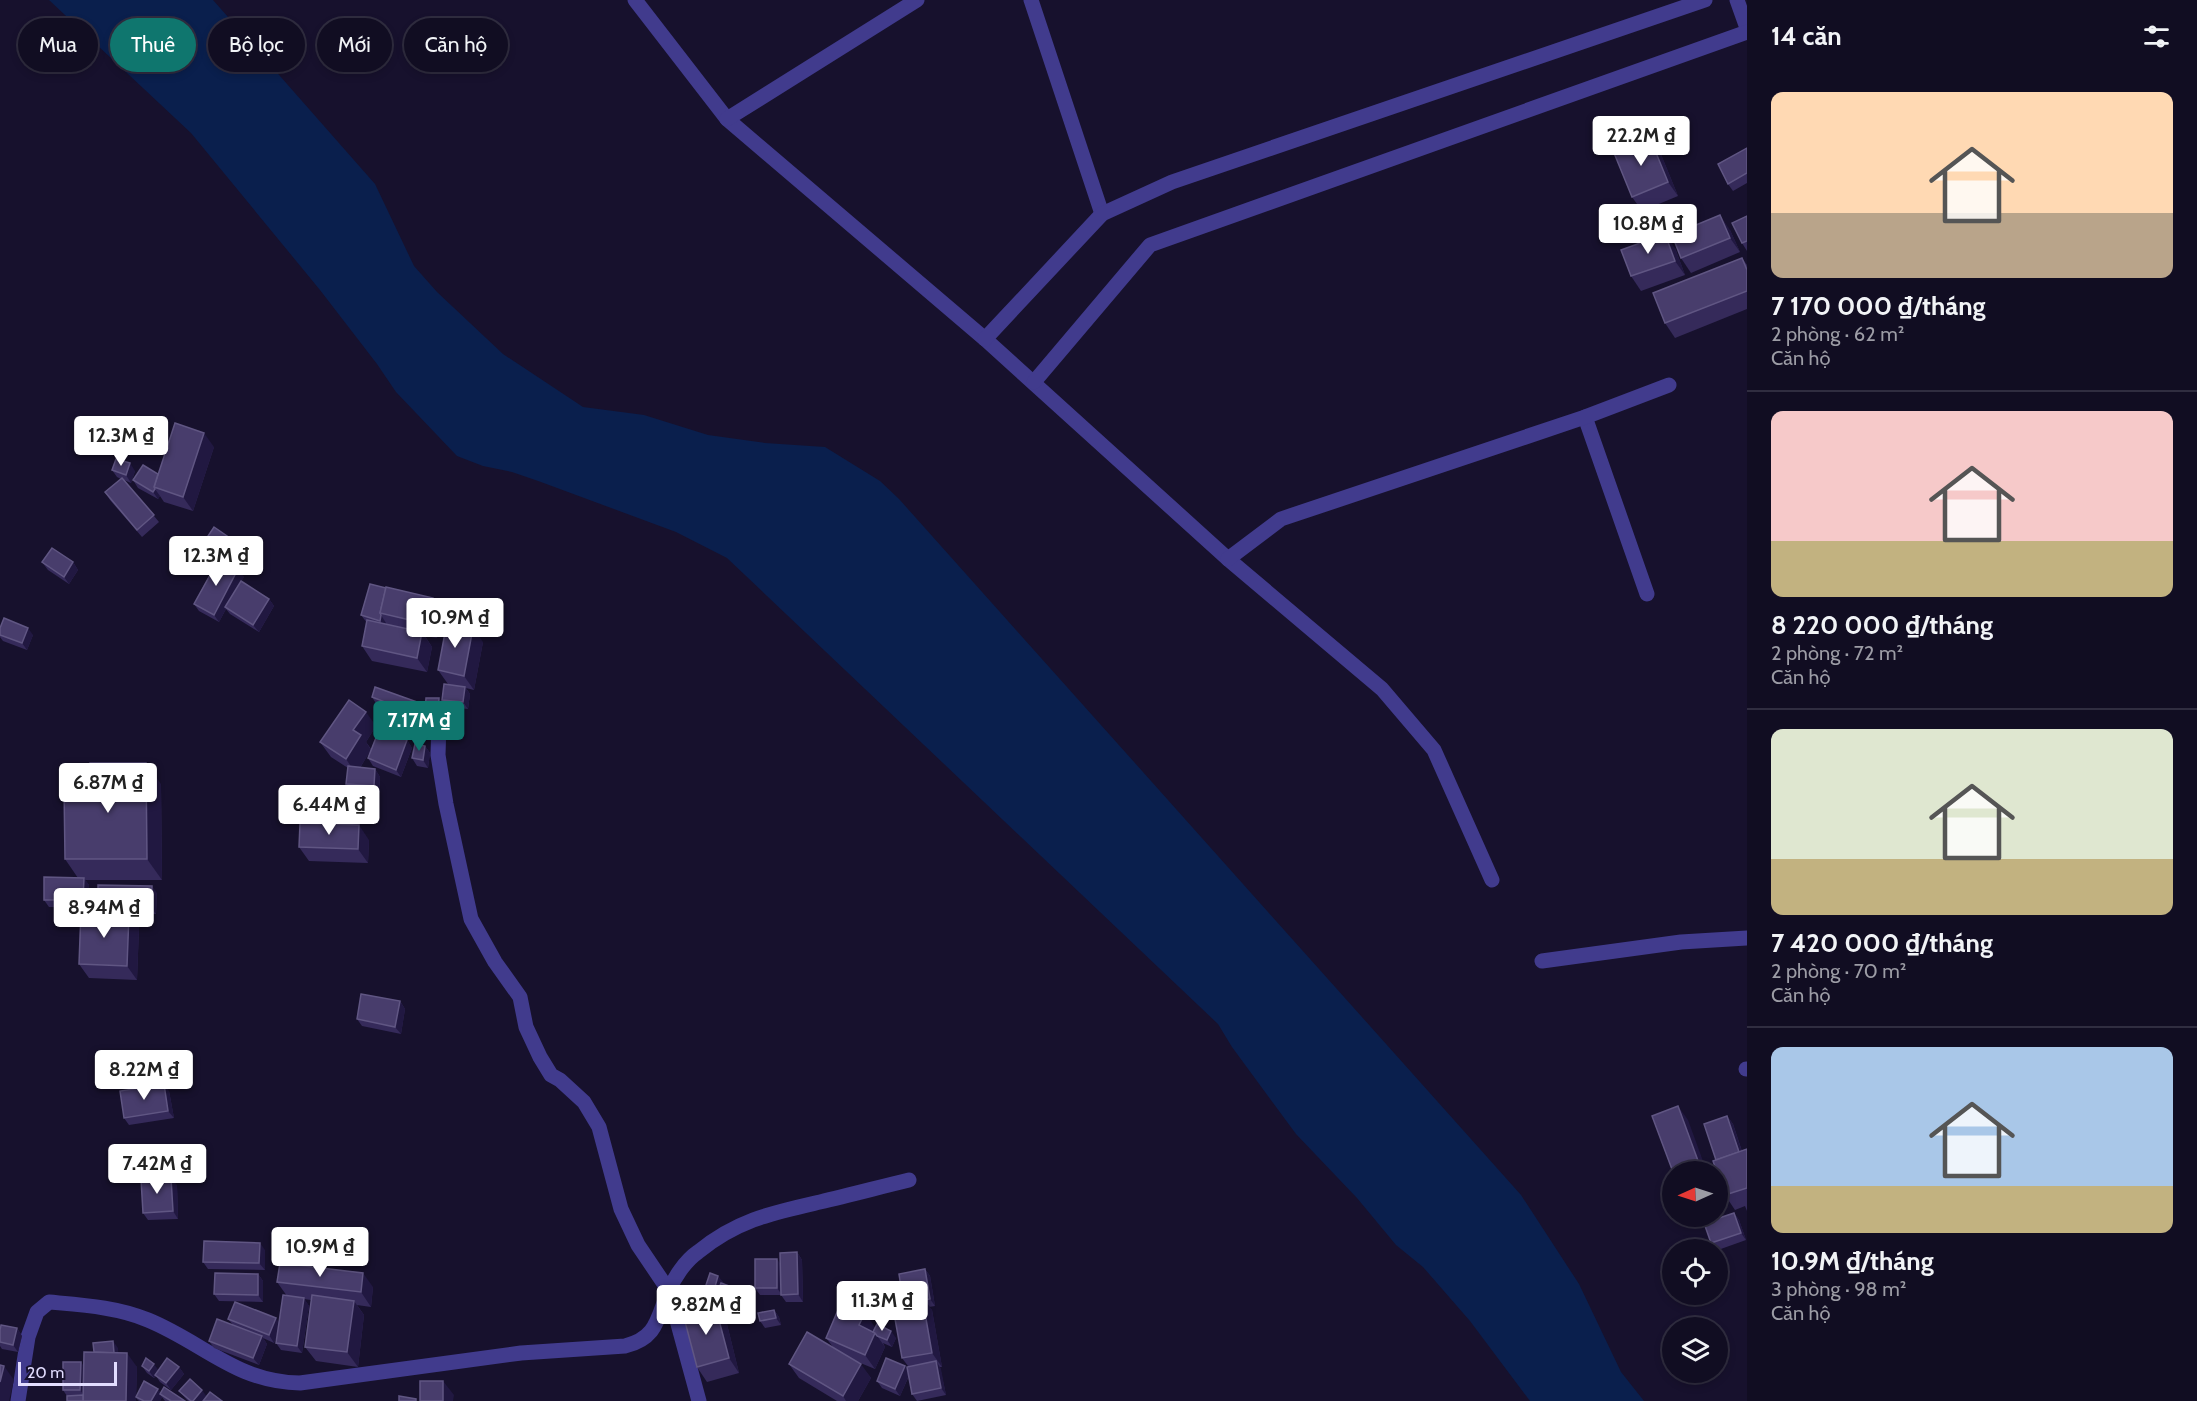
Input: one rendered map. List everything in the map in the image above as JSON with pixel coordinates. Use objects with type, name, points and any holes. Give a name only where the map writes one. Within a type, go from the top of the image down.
[{"type":"street","points":[[635,0],[728,119],[1034,382],[1228,559],[1382,689],[1434,750],[1492,880]]},
{"type":"street","points":[[728,119],[918,0]]},
{"type":"street","points":[[1031,0],[1102,214]]},
{"type":"street","points":[[985,339],[1102,214],[1172,182],[1705,0]]},
{"type":"street","points":[[1034,382],[1150,245],[1747,30],[1737,0]]},
{"type":"street","points":[[1228,559],[1281,519],[1585,417],[1669,385]]},
{"type":"street","points":[[1585,417],[1647,594]]},
{"type":"street","points":[[439,723],[438,755],[446,804],[471,919],[495,962],[519,997],[525,1027],[551,1075],[584,1102],[599,1127],[621,1209],[638,1245],[669,1291],[699,1401]]},
{"type":"street","points":[[1542,961],[1681,942],[1747,938]]},
{"type":"street","points":[[18,1401],[28,1337],[37,1312],[49,1302],[127,1313],[150,1320],[244,1372],[279,1383],[300,1383],[521,1353],[625,1346],[638,1343],[654,1330],[679,1272],[695,1253],[733,1228],[759,1216],[909,1180]]},
{"type":"water","points":[[49,0],[213,0],[229,18],[208,18],[208,72],[276,72],[375,184],[414,266],[437,292],[503,354],[583,407],[644,415],[708,435],[765,443],[825,447],[880,481],[899,499],[1521,1195],[1579,1284],[1621,1372],[1644,1401],[1530,1401],[1470,1321],[1423,1267],[1396,1245],[1357,1198],[1296,1134],[1232,1047],[1218,1024],[727,558],[676,532],[541,482],[512,472],[483,466],[457,456],[396,392],[320,290],[191,133],[126,72],[196,72],[196,18],[110,18],[110,57],[98,46],[98,18],[68,18]]},
{"type":"building","points":[[1650,138],[1668,182],[1632,197],[1614,153]]},
{"type":"building","points":[[1747,148],[1747,173],[1728,184],[1718,164]]},
{"type":"building","points":[[1720,215],[1730,238],[1681,258],[1672,235]]},
{"type":"building","points":[[1747,216],[1747,241],[1742,243],[1732,223]]},
{"type":"building","points":[[1665,234],[1675,261],[1631,276],[1621,250]]},
{"type":"building","points":[[1742,258],[1747,270],[1747,291],[1665,323],[1653,293]]},
{"type":"building","points":[[175,423],[204,433],[183,497],[154,487]]},
{"type":"building","points":[[116,459],[130,463],[126,475],[112,470]]},
{"type":"building","points":[[143,465],[158,474],[153,492],[133,480]]},
{"type":"building","points":[[122,478],[154,515],[137,530],[105,492]]},
{"type":"building","points":[[214,527],[227,536],[208,566],[194,557]]},
{"type":"building","points":[[52,548],[73,562],[64,577],[42,562]]},
{"type":"building","points":[[219,559],[238,569],[214,615],[194,604]]},
{"type":"building","points":[[241,581],[269,599],[253,625],[225,607]]},
{"type":"building","points":[[370,584],[386,588],[380,621],[361,615]]},
{"type":"building","points":[[386,587],[433,598],[427,624],[380,613]]},
{"type":"building","points":[[4,618],[28,628],[22,643],[0,635]]},
{"type":"building","points":[[367,620],[422,632],[417,658],[362,646]]},
{"type":"building","points":[[447,622],[473,628],[464,676],[438,670]]},
{"type":"building","points":[[444,684],[465,687],[463,702],[442,700]]},
{"type":"building","points":[[375,687],[417,702],[413,713],[372,697]]},
{"type":"building","points":[[426,698],[439,698],[438,712],[425,711]]},
{"type":"building","points":[[349,700],[366,712],[353,730],[361,735],[346,759],[320,742]]},
{"type":"building","points":[[379,730],[407,740],[396,770],[368,758]]},
{"type":"building","points":[[415,744],[425,746],[423,760],[412,758]]},
{"type":"building","points":[[90,763],[146,763],[147,859],[65,859],[64,787],[90,787]]},
{"type":"building","points":[[348,766],[375,769],[374,786],[346,784]]},
{"type":"building","points":[[300,823],[359,825],[358,849],[299,847]]},
{"type":"building","points":[[44,877],[84,878],[83,900],[44,900]]},
{"type":"building","points":[[98,885],[152,886],[151,907],[98,906]]},
{"type":"building","points":[[81,911],[129,914],[127,966],[79,964]]},
{"type":"building","points":[[361,994],[400,1001],[395,1027],[357,1019]]},
{"type":"building","points":[[164,1084],[168,1111],[124,1118],[120,1091]]},
{"type":"building","points":[[1678,1106],[1698,1161],[1669,1161],[1652,1116]]},
{"type":"building","points":[[1727,1116],[1739,1152],[1716,1160],[1704,1124]]},
{"type":"building","points":[[1747,1149],[1747,1188],[1728,1194],[1728,1161],[1713,1161]]},
{"type":"building","points":[[171,1178],[173,1211],[143,1213],[141,1179]]},
{"type":"building","points":[[1734,1213],[1741,1233],[1723,1239],[1710,1239],[1705,1227],[1728,1227],[1728,1215]]},
{"type":"building","points":[[204,1241],[260,1243],[259,1263],[203,1262]]},
{"type":"building","points":[[797,1252],[798,1294],[781,1295],[780,1253]]},
{"type":"building","points":[[755,1259],[777,1259],[777,1288],[755,1288]]},
{"type":"building","points":[[280,1263],[363,1273],[361,1292],[277,1282]]},
{"type":"building","points":[[925,1269],[930,1299],[924,1300],[922,1296],[903,1300],[899,1274]]},
{"type":"building","points":[[215,1273],[258,1274],[258,1295],[214,1294]]},
{"type":"building","points":[[710,1273],[718,1276],[713,1294],[704,1291]]},
{"type":"building","points":[[721,1283],[729,1286],[722,1307],[713,1304]]},
{"type":"building","points":[[283,1295],[304,1298],[297,1346],[276,1343]]},
{"type":"building","points":[[312,1295],[354,1301],[347,1352],[305,1347]]},
{"type":"building","points":[[922,1296],[932,1353],[902,1358],[892,1302]]},
{"type":"building","points":[[235,1302],[276,1318],[269,1335],[228,1319]]},
{"type":"building","points":[[841,1303],[865,1313],[859,1325],[875,1333],[865,1355],[826,1338]]},
{"type":"building","points":[[715,1305],[729,1358],[697,1367],[683,1314]]},
{"type":"building","points":[[774,1310],[776,1318],[760,1321],[758,1313]]},
{"type":"building","points":[[217,1319],[262,1336],[253,1358],[209,1341]]},
{"type":"building","points":[[877,1324],[891,1331],[887,1340],[873,1332]]},
{"type":"building","points":[[1,1325],[17,1328],[13,1345],[0,1342]]},
{"type":"building","points":[[807,1332],[861,1364],[843,1396],[789,1364]]},
{"type":"building","points":[[113,1341],[114,1353],[94,1352],[93,1343]]},
{"type":"building","points":[[84,1352],[127,1353],[126,1401],[83,1401]]},
{"type":"building","points":[[146,1358],[154,1364],[149,1371],[142,1366]]},
{"type":"building","points":[[167,1358],[179,1367],[166,1383],[155,1375]]},
{"type":"building","points":[[886,1358],[905,1366],[895,1389],[877,1381]]},
{"type":"building","points":[[936,1361],[941,1388],[912,1394],[907,1367]]},
{"type":"building","points":[[63,1362],[81,1362],[80,1390],[63,1390]]},
{"type":"building","points":[[0,1365],[4,1366],[0,1382]]},
{"type":"building","points":[[190,1379],[202,1390],[193,1401],[179,1391]]},
{"type":"building","points":[[144,1381],[158,1389],[151,1401],[144,1401],[136,1397]]},
{"type":"building","points":[[420,1381],[443,1381],[443,1401],[420,1401]]},
{"type":"building","points":[[164,1387],[185,1401],[171,1401],[160,1394]]},
{"type":"building","points":[[210,1392],[222,1401],[203,1401]]},
{"type":"building","points":[[83,1395],[83,1401],[67,1401],[67,1396]]},
{"type":"building","points":[[399,1396],[416,1399],[416,1401],[399,1401]]}]
